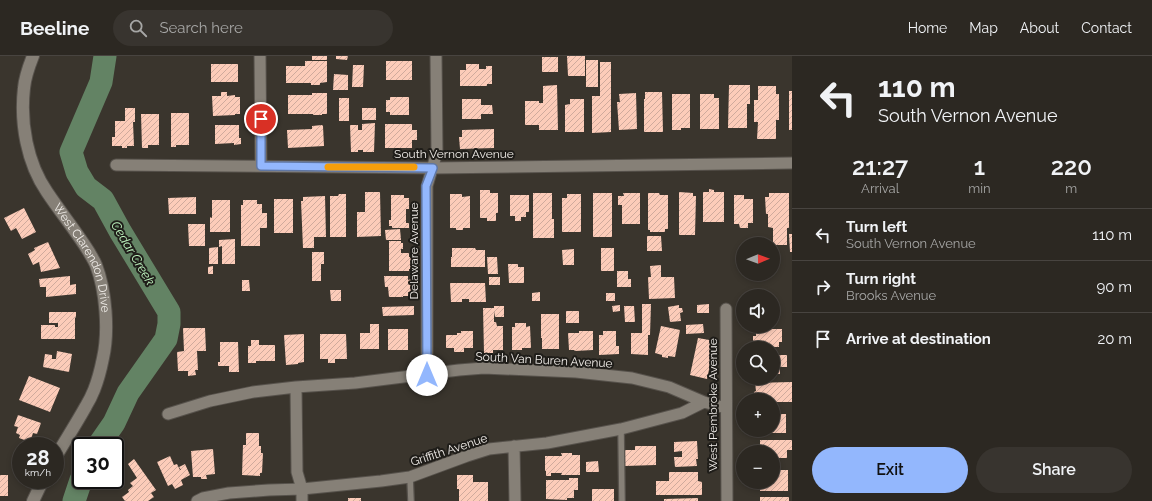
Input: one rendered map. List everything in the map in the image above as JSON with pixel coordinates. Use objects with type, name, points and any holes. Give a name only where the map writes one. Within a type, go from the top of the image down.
[{"type":"street","name":"West Clarendon Drive","points":[[34,56],[24,86],[23,106],[25,132],[29,152],[35,170],[46,191],[80,238],[96,265],[102,286],[106,310],[104,357],[94,390],[64,443]]},
{"type":"street","points":[[260,56],[261,166]]},
{"type":"street","name":"Delaware Avenue","points":[[427,375],[426,186],[437,152],[436,56]]},
{"type":"street","name":"South Vernon Avenue","points":[[116,165],[433,168],[792,163]]},
{"type":"street","name":"West Pembroke Avenue","points":[[726,309],[727,501]]},
{"type":"street","name":"South Van Buren Avenue","points":[[168,414],[210,401],[253,392],[296,387],[355,383],[484,368],[583,373],[632,378],[669,387],[704,402],[726,408]]},
{"type":"street","points":[[296,387],[297,472],[302,489],[302,501]]},
{"type":"street","name":"Griffith Avenue","points":[[197,501],[203,498],[229,493],[302,489],[410,477],[489,449],[547,443],[621,429],[682,413],[704,402]]},
{"type":"street","points":[[514,446],[515,501]]},
{"type":"street","points":[[33,501],[39,489]]},
{"type":"lane","points":[[621,429],[622,501]]},
{"type":"lane","points":[[410,477],[411,501]]},
{"type":"building","points":[[312,56],[327,56],[327,60],[312,60]]},
{"type":"building","points":[[336,56],[348,56],[347,60],[336,59]]},
{"type":"building","points":[[567,56],[585,56],[585,76],[568,76]]},
{"type":"building","points":[[542,57],[558,57],[558,72],[542,72]]},
{"type":"building","points":[[586,60],[598,60],[598,87],[586,87]]},
{"type":"building","points":[[305,61],[327,61],[327,82],[320,83],[320,85],[311,85],[311,83],[286,83],[286,66],[305,66]]},
{"type":"building","points":[[386,61],[412,61],[412,80],[386,80]]},
{"type":"building","points":[[600,62],[611,62],[611,132],[592,133],[592,96],[600,96]]},
{"type":"building","points":[[211,64],[238,64],[238,82],[211,82]]},
{"type":"building","points":[[466,64],[479,64],[479,69],[486,69],[486,66],[492,66],[492,84],[487,84],[487,86],[460,86],[460,70],[466,70]]},
{"type":"building","points":[[353,65],[364,65],[363,87],[352,87]]},
{"type":"building","points":[[334,74],[348,75],[348,90],[333,90]]},
{"type":"building","points":[[557,85],[558,130],[539,130],[539,125],[525,125],[525,101],[539,101],[539,103],[543,103],[543,86]]},
{"type":"building","points":[[729,85],[750,85],[750,104],[747,104],[747,128],[728,128]]},
{"type":"building","points":[[758,86],[776,86],[776,94],[779,94],[779,120],[776,120],[776,139],[757,139],[758,122],[754,122],[754,100],[758,100]]},
{"type":"building","points":[[789,91],[792,91],[792,130],[789,130]]},
{"type":"building","points":[[221,92],[227,92],[227,96],[235,95],[235,97],[240,97],[240,114],[213,116],[212,96],[221,96]]},
{"type":"building","points":[[645,92],[662,92],[663,132],[644,132]]},
{"type":"building","points":[[312,93],[327,93],[327,114],[288,114],[288,95],[312,95]]},
{"type":"building","points":[[636,93],[637,129],[619,130],[617,102],[620,102],[619,94]]},
{"type":"building","points":[[672,94],[690,94],[690,128],[672,130]]},
{"type":"building","points":[[700,94],[714,94],[714,98],[719,98],[719,129],[700,129]]},
{"type":"building","points":[[390,97],[409,97],[409,115],[390,115],[390,112],[386,112],[386,100],[390,100]]},
{"type":"building","points":[[339,98],[349,98],[349,121],[339,121]]},
{"type":"building","points":[[462,99],[481,99],[481,105],[492,105],[493,114],[481,114],[481,119],[462,119]]},
{"type":"building","points":[[570,99],[584,99],[584,132],[565,132],[565,105],[570,104]]},
{"type":"building","points":[[125,108],[135,108],[135,122],[133,122],[134,146],[122,148],[122,146],[112,146],[112,137],[115,137],[115,121],[125,121]]},
{"type":"building","points":[[362,108],[376,108],[376,120],[362,120]]},
{"type":"building","points":[[171,113],[189,113],[189,145],[176,145],[176,147],[171,147]]},
{"type":"building","points":[[141,114],[159,114],[159,145],[148,145],[148,148],[142,148]]},
{"type":"building","points":[[375,123],[374,152],[363,152],[363,150],[358,150],[358,152],[351,152],[350,125],[358,125],[358,130],[362,130],[362,124]]},
{"type":"building","points":[[385,124],[412,124],[412,130],[417,130],[417,140],[412,140],[412,148],[385,148]]},
{"type":"building","points":[[215,125],[239,125],[239,138],[241,138],[241,144],[215,144]]},
{"type":"building","points":[[322,125],[324,146],[288,148],[287,130],[312,129],[312,126]]},
{"type":"building","points":[[494,129],[494,148],[460,149],[459,137],[462,137],[462,130]]},
{"type":"building","points":[[709,189],[714,190],[714,192],[724,192],[724,222],[703,222],[703,192],[709,192]]},
{"type":"building","points":[[480,190],[490,190],[490,193],[498,193],[498,213],[496,213],[496,221],[487,221],[487,218],[480,218]]},
{"type":"building","points":[[365,192],[380,192],[381,236],[357,237],[357,212],[365,212]]},
{"type":"building","points":[[679,192],[693,193],[693,196],[696,196],[695,235],[679,235]]},
{"type":"building","points":[[533,193],[552,193],[554,238],[533,238]]},
{"type":"building","points":[[593,193],[612,193],[612,237],[593,237]]},
{"type":"building","points":[[623,193],[640,193],[640,224],[622,224],[622,205],[618,205],[618,196],[624,196]]},
{"type":"building","points":[[648,193],[668,195],[668,229],[665,229],[665,232],[650,232],[650,230],[648,230]]},
{"type":"building","points":[[769,193],[789,193],[789,228],[787,228],[787,245],[780,245],[780,237],[773,237],[773,228],[768,227],[768,214],[766,214],[765,197],[769,197]]},
{"type":"building","points":[[339,194],[346,194],[346,237],[330,237],[330,196],[338,196]]},
{"type":"building","points":[[450,194],[462,194],[462,197],[470,196],[470,228],[456,230],[456,228],[450,228]]},
{"type":"building","points":[[567,194],[581,194],[581,232],[562,232],[562,198],[567,198]]},
{"type":"building","points":[[391,195],[404,195],[404,198],[409,198],[409,209],[406,209],[406,223],[409,223],[409,228],[392,228],[392,226],[389,226],[389,220],[391,220]]},
{"type":"building","points":[[510,195],[529,195],[529,212],[526,212],[526,217],[521,217],[521,221],[515,221],[515,216],[510,216]]},
{"type":"building","points":[[734,195],[744,195],[744,199],[753,199],[753,223],[748,223],[748,228],[740,228],[739,224],[734,224]]},
{"type":"building","points":[[325,196],[326,237],[314,237],[314,248],[303,248],[301,201],[303,201],[303,197]]},
{"type":"building","points":[[196,197],[196,214],[169,214],[168,198]]},
{"type":"building","points":[[274,199],[293,199],[293,233],[274,233]]},
{"type":"building","points":[[212,200],[230,200],[230,232],[210,232]]},
{"type":"building","points":[[243,200],[257,200],[257,204],[262,204],[262,213],[267,213],[267,228],[260,228],[260,246],[241,246],[241,205],[243,205]]},
{"type":"building","points":[[24,208],[36,232],[22,239],[16,228],[11,231],[4,218]]},
{"type":"building","points":[[188,224],[205,224],[205,246],[189,246]]},
{"type":"building","points":[[400,229],[401,240],[386,240],[385,230]]},
{"type":"building","points":[[789,234],[792,234],[792,252],[790,252]]},
{"type":"building","points":[[647,236],[661,236],[662,251],[647,251]]},
{"type":"building","points":[[235,239],[235,264],[222,264],[222,246],[219,247],[219,240]]},
{"type":"building","points":[[389,241],[401,241],[401,243],[403,243],[401,253],[409,253],[409,257],[412,257],[412,269],[409,269],[409,271],[389,271]]},
{"type":"building","points":[[48,242],[60,268],[41,272],[39,262],[33,265],[28,254],[35,250],[34,248]]},
{"type":"building","points":[[218,247],[218,264],[209,264],[209,248]]},
{"type":"building","points":[[452,248],[475,248],[476,250],[485,250],[485,267],[451,267]]},
{"type":"building","points":[[601,248],[614,248],[614,271],[601,271]]},
{"type":"building","points":[[574,249],[574,265],[563,265],[562,250]]},
{"type":"building","points":[[312,252],[324,252],[324,264],[321,264],[321,281],[312,281]]},
{"type":"building","points":[[487,257],[497,257],[498,274],[488,274]]},
{"type":"building","points":[[508,264],[518,264],[518,267],[524,267],[524,283],[509,283]]},
{"type":"building","points":[[661,265],[661,277],[674,277],[675,298],[649,299],[648,277],[651,277],[650,266]]},
{"type":"building","points":[[213,266],[213,274],[208,274],[208,267]]},
{"type":"building","points":[[617,271],[628,271],[628,279],[631,279],[631,287],[617,287]]},
{"type":"building","points":[[70,276],[70,285],[76,284],[76,294],[46,297],[46,287],[40,287],[39,279]]},
{"type":"building","points":[[384,276],[408,276],[408,280],[412,279],[412,292],[408,292],[409,296],[389,297],[388,287],[385,287]]},
{"type":"building","points":[[489,277],[500,277],[500,285],[489,285]]},
{"type":"building","points":[[242,280],[249,280],[250,291],[242,291]]},
{"type":"building","points":[[450,283],[485,283],[486,302],[469,302],[469,299],[462,299],[462,302],[451,302]]},
{"type":"building","points":[[330,290],[341,290],[341,301],[331,301]]},
{"type":"building","points":[[540,292],[540,301],[532,301],[532,293]]},
{"type":"building","points":[[606,293],[615,293],[615,301],[606,301]]},
{"type":"building","points":[[642,304],[651,304],[648,355],[631,354],[631,333],[642,333]]},
{"type":"building","points":[[709,304],[709,313],[697,313],[697,305]]},
{"type":"building","points":[[620,305],[620,311],[613,312],[612,306]]},
{"type":"building","points":[[679,305],[679,308],[682,308],[683,312],[680,313],[681,321],[670,322],[668,307]]},
{"type":"building","points":[[414,306],[414,315],[383,316],[382,307]]},
{"type":"building","points":[[494,306],[504,306],[504,317],[495,317],[494,311],[494,322],[496,322],[497,326],[503,326],[503,350],[493,350],[493,353],[484,353],[483,308],[494,308]]},
{"type":"building","points":[[624,306],[634,306],[635,322],[625,322]]},
{"type":"building","points":[[566,311],[579,311],[579,323],[566,323]]},
{"type":"building","points":[[49,312],[76,312],[75,339],[41,339],[41,325],[55,325],[55,327],[58,327],[58,323],[49,323]]},
{"type":"building","points":[[541,314],[559,314],[559,349],[542,349]]},
{"type":"building","points":[[515,323],[526,323],[526,327],[530,326],[531,348],[512,350],[512,327],[515,327]]},
{"type":"building","points":[[370,324],[379,324],[379,349],[360,349],[360,333],[370,333]]},
{"type":"building","points":[[703,324],[704,333],[686,334],[686,325]]},
{"type":"building","points":[[661,326],[680,330],[675,357],[662,357],[662,355],[655,353]]},
{"type":"building","points":[[183,328],[205,328],[206,351],[197,351],[198,370],[195,370],[196,375],[188,376],[188,371],[178,371],[177,352],[184,351]]},
{"type":"building","points":[[388,329],[408,329],[408,350],[388,350]]},
{"type":"building","points":[[780,329],[782,329],[782,342],[753,341],[753,336],[756,336],[756,333],[780,333]]},
{"type":"building","points":[[461,331],[473,331],[473,348],[464,348],[464,352],[454,352],[454,348],[446,348],[446,335],[457,335],[457,333],[461,333]]},
{"type":"building","points":[[579,331],[593,331],[593,350],[569,350],[568,333],[579,333]]},
{"type":"building","points":[[603,331],[616,331],[616,346],[619,346],[619,354],[599,355],[599,335],[603,335]]},
{"type":"building","points":[[304,334],[304,362],[286,365],[284,335]]},
{"type":"building","points":[[320,334],[346,334],[347,359],[335,359],[335,363],[328,363],[328,359],[320,359]]},
{"type":"building","points":[[698,338],[715,341],[707,379],[690,375]]},
{"type":"building","points":[[251,340],[259,340],[259,345],[275,345],[275,361],[256,361],[256,363],[248,363],[248,346],[251,346]]},
{"type":"building","points":[[220,342],[238,342],[239,372],[229,372],[229,366],[218,366],[218,362],[220,362]]},
{"type":"building","points":[[57,351],[72,354],[69,372],[43,367],[45,354],[52,355],[52,359],[56,359]]},
{"type":"building","points":[[780,355],[787,355],[787,367],[780,367]]},
{"type":"building","points":[[29,376],[60,388],[50,412],[19,400]]},
{"type":"building","points":[[780,382],[792,382],[792,402],[780,402],[780,393],[754,393],[756,391],[755,385],[780,385]]},
{"type":"building","points":[[780,414],[786,414],[786,433],[780,433]]},
{"type":"building","points":[[18,415],[41,423],[37,434],[33,433],[32,437],[19,437],[20,435],[16,433],[18,427],[14,426]]},
{"type":"building","points":[[246,433],[259,433],[259,446],[261,446],[261,453],[263,453],[262,473],[260,473],[260,476],[242,475],[243,445],[246,445]]},
{"type":"building","points":[[760,440],[792,440],[792,450],[787,450],[787,458],[780,458],[780,445],[760,445]]},
{"type":"building","points":[[697,441],[697,466],[675,467],[674,457],[682,457],[682,451],[674,452],[674,442]]},
{"type":"building","points":[[635,446],[656,446],[656,465],[625,466],[625,450],[635,450]]},
{"type":"building","points":[[213,449],[215,474],[206,475],[207,479],[193,477],[191,451]]},
{"type":"building","points":[[561,453],[580,455],[580,475],[561,475],[562,473],[551,473],[551,476],[546,476],[545,456],[562,456]]},
{"type":"building","points":[[170,456],[174,465],[177,464],[180,470],[179,467],[185,464],[190,475],[181,480],[183,485],[175,489],[172,484],[168,486],[157,462]]},
{"type":"building","points":[[134,459],[156,490],[151,493],[154,497],[148,501],[125,501],[122,497],[129,492],[128,490],[133,486],[130,483],[137,478],[128,464]]},
{"type":"building","points":[[598,461],[599,472],[586,472],[586,462]]},
{"type":"building","points":[[780,470],[788,470],[788,491],[760,491],[760,489],[780,489]]},
{"type":"building","points":[[669,472],[698,472],[698,481],[702,482],[702,495],[656,495],[656,481],[669,481]]},
{"type":"building","points":[[0,475],[8,475],[8,496],[0,496]]},
{"type":"building","points":[[457,475],[473,475],[473,482],[488,482],[488,501],[459,501]]},
{"type":"building","points":[[569,478],[578,478],[578,490],[574,490],[574,498],[567,498],[567,500],[546,499],[546,480],[569,480]]},
{"type":"building","points":[[592,489],[614,489],[614,501],[592,501]]},
{"type":"building","points":[[760,497],[789,497],[789,501],[760,501]]},
{"type":"building","points":[[348,498],[361,498],[361,501],[348,501]]},
{"type":"building","points":[[698,498],[698,501],[664,501],[664,499]]},
{"type":"waterway","name":"Cedar Creek","points":[[104,437],[114,423],[128,393],[166,339],[169,324],[169,312],[103,200],[86,187],[77,172],[71,152],[101,82],[105,56]]},
{"type":"waterway","name":"Cedar Creek","points":[[74,501],[78,489]]},
{"type":"slow traffic","points":[[328,167],[414,167]]},
{"type":"route","points":[[261,119],[261,166],[433,168],[426,186],[427,375]]}]
